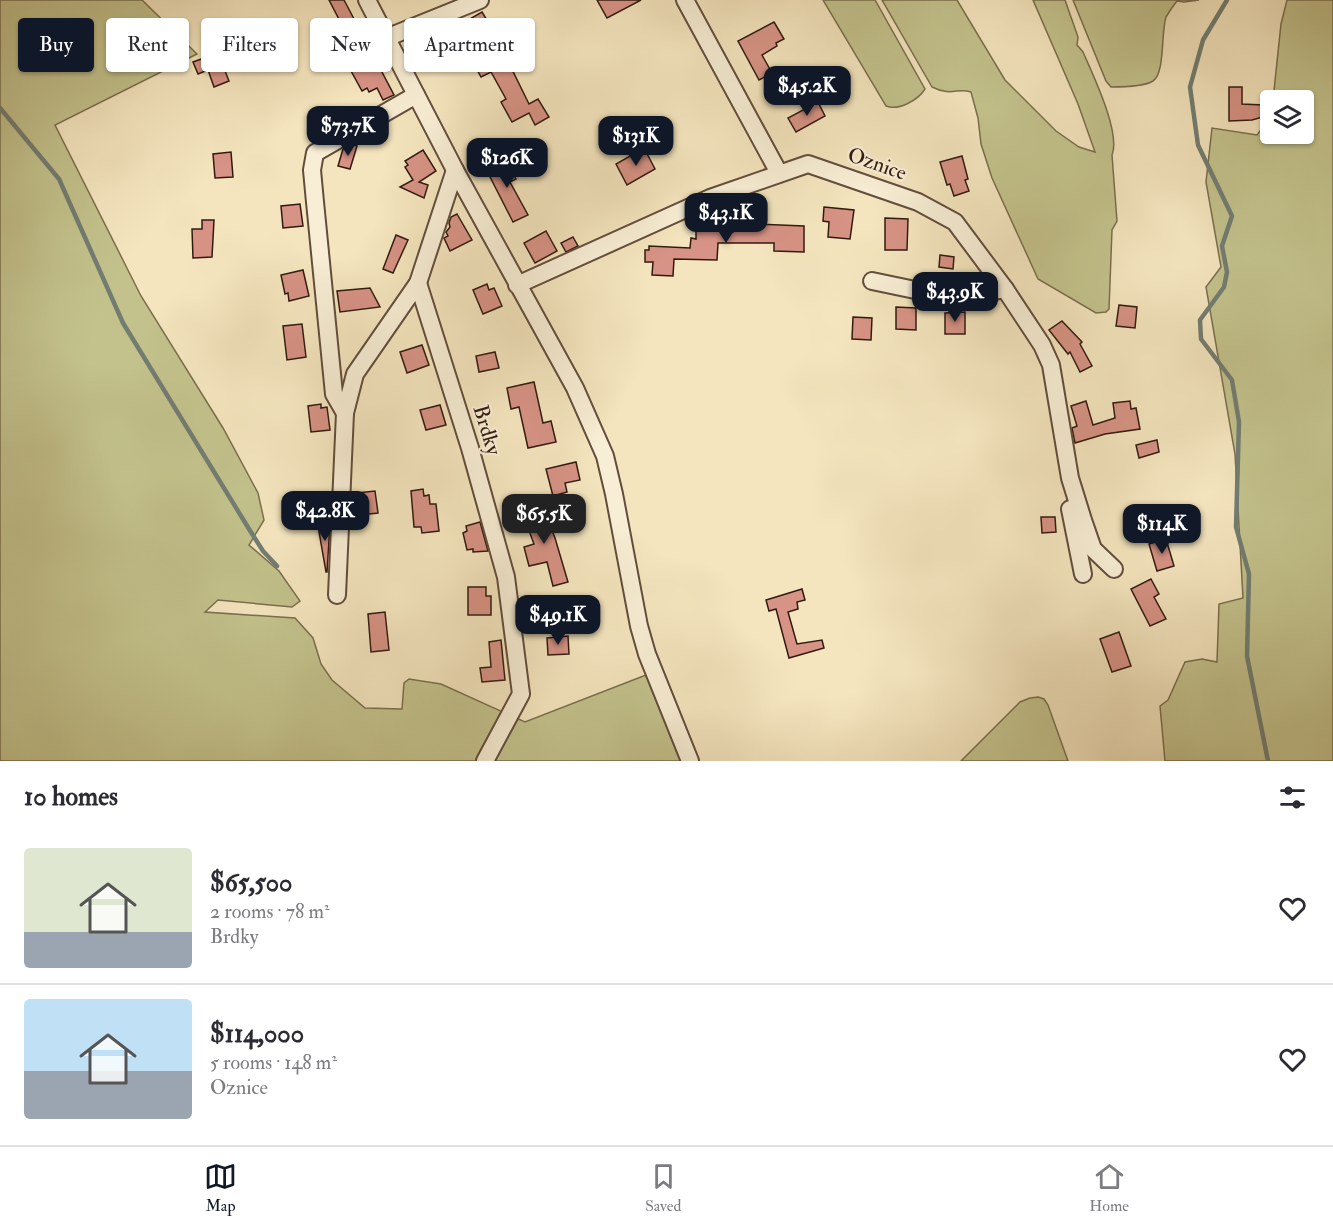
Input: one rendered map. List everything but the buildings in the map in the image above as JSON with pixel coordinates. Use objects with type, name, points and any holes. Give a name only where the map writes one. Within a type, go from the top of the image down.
[{"type":"street","points":[[367,0],[376,18]]},
{"type":"street","points":[[392,36],[480,0]]},
{"type":"street","points":[[685,0],[779,172]]},
{"type":"street","points":[[392,49],[517,285],[575,388],[605,456],[639,626],[647,654],[690,761]]},
{"type":"street","points":[[345,413],[334,394],[312,171],[315,153],[416,95]]},
{"type":"street","name":"Oznice","points":[[517,285],[710,198],[779,172],[808,164],[918,202],[955,222],[1005,289],[1042,345],[1051,365],[1070,478]]},
{"type":"street","points":[[337,595],[345,413],[355,375],[418,283],[455,170]]},
{"type":"street","points":[[872,281],[915,290],[969,296],[1005,289]]},
{"type":"street","name":"Brdky","points":[[418,283],[470,448],[506,578],[520,694],[485,761]]},
{"type":"street","points":[[1070,478],[1093,549],[1114,569]]},
{"type":"street","points":[[1070,478],[1070,510],[1081,567],[1093,549]]},
{"type":"shaded area","points":[[0,0],[142,0],[160,18],[106,18],[106,72],[161,72],[55,125],[141,296],[223,428],[258,493],[264,520],[249,545],[279,571],[300,601],[292,607],[218,600],[205,612],[295,618],[313,638],[321,664],[332,680],[365,708],[402,709],[404,683],[409,679],[441,684],[525,722],[646,675],[681,761],[0,761]]},
{"type":"shaded area","points":[[823,0],[875,0],[925,89],[922,93],[913,101],[902,106],[886,106]]},
{"type":"shaded area","points":[[882,0],[957,0],[1005,80],[1056,131],[1079,147],[1095,152],[1078,104],[1033,0],[1065,0],[1078,37],[1077,45],[1083,52],[1099,89],[1113,133],[1112,155],[1117,221],[1112,230],[1109,309],[1106,312],[1096,313],[1038,279],[992,178],[981,144],[978,118],[971,92],[950,92],[932,87]]},
{"type":"shaded area","points":[[1073,0],[1199,0],[1177,1],[1166,17],[1161,62],[1157,77],[1153,81],[1139,85],[1111,87],[1106,81]]},
{"type":"shaded area","points":[[1287,0],[1333,0],[1333,761],[1165,761],[1160,706],[1168,700],[1185,662],[1202,659],[1217,662],[1219,604],[1243,598],[1235,454],[1206,287],[1221,267],[1206,182],[1212,128],[1257,135],[1260,131],[1260,144],[1314,144],[1314,90],[1274,90],[1281,24]]},
{"type":"shaded area","points":[[189,46],[197,54],[189,58]]},
{"type":"shaded area","points":[[1038,697],[1044,699],[1048,705],[1068,761],[961,761],[1020,702]]},
{"type":"waterway","points":[[1227,0],[1203,40],[1190,87],[1198,145],[1232,216],[1222,246],[1227,272],[1224,287],[1200,320],[1201,339],[1232,380],[1239,422],[1236,527],[1249,574],[1247,656],[1268,761]]},
{"type":"waterway","points":[[0,108],[59,179],[123,323],[249,529],[263,551],[277,566]]}]
